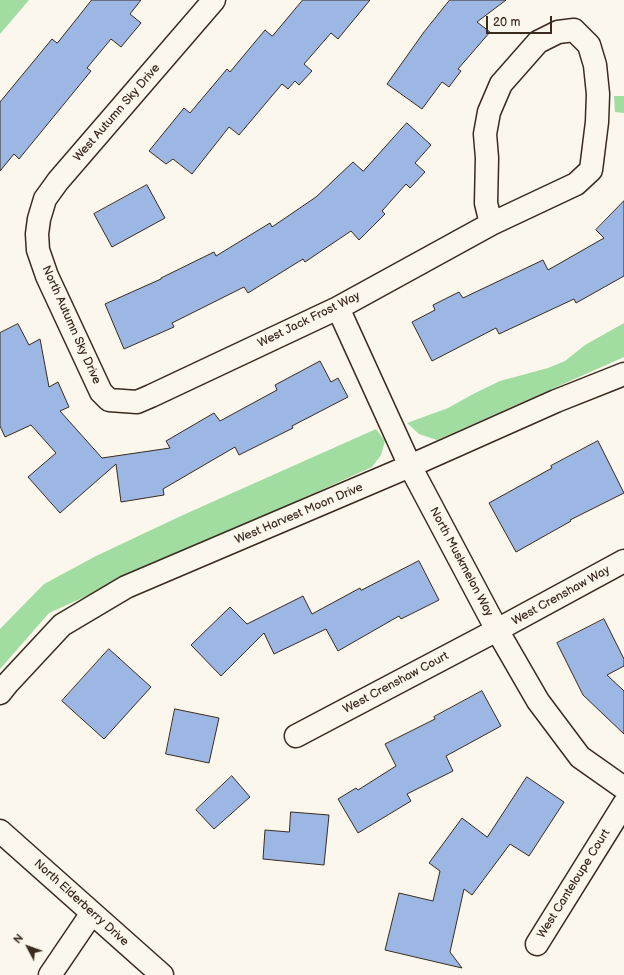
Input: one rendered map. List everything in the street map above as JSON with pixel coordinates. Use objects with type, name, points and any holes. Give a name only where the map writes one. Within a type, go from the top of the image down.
[{"type":"street","name":"West Autumn Sky Drive","points":[[37,234],[39,219],[45,199],[49,193],[214,0]]},
{"type":"street","name":"West Jack Frost Way","points":[[122,401],[137,402],[338,308],[491,224],[576,184],[591,170],[597,122],[598,94],[595,65],[589,45],[574,30],[558,32],[538,42],[501,84],[489,112],[485,134],[487,158],[486,203],[491,224]]},
{"type":"street","name":"North Autumn Sky Drive","points":[[37,234],[38,250],[46,276],[101,392],[109,400],[122,401]]},
{"type":"street","name":"North Muskmelon Way","points":[[338,308],[410,466],[497,630],[538,701],[580,757],[624,788]]},
{"type":"street","name":"West Harvest Moon Drive","points":[[0,693],[62,625],[126,588],[410,466],[556,401],[624,374]]},
{"type":"street","name":"West Crenshaw Way","points":[[497,630],[624,561]]},
{"type":"street","name":"West Crenshaw Court","points":[[296,736],[497,630]]},
{"type":"street","name":"West Canteloupe Court","points":[[537,944],[624,804]]},
{"type":"street","name":"North Elderberry Drive","points":[[0,831],[162,975]]},
{"type":"street","points":[[50,975],[92,912]]},
{"type":"green space","points":[[0,0],[29,0],[0,34]]},
{"type":"green space","points":[[614,96],[624,96],[624,113],[615,112]]},
{"type":"green space","points":[[624,323],[624,357],[437,440],[419,434],[407,423],[448,408],[500,381],[548,368],[565,361],[585,345]]},
{"type":"green space","points":[[376,429],[385,441],[381,455],[372,467],[49,613],[0,669],[0,629],[44,584],[96,556],[183,515]]},
{"type":"building","points":[[92,0],[141,0],[130,14],[141,23],[121,47],[111,39],[87,68],[91,71],[19,159],[14,154],[0,171],[0,102],[52,39],[57,43]]},
{"type":"building","points":[[303,0],[370,0],[338,39],[331,33],[304,64],[312,71],[299,85],[295,81],[288,89],[282,84],[239,135],[229,127],[192,174],[173,159],[166,164],[149,151],[184,108],[190,113],[227,69],[230,72],[265,30],[272,36]]},
{"type":"building","points":[[450,0],[506,0],[477,22],[490,32],[458,69],[461,71],[449,87],[442,82],[422,109],[387,84],[424,32]]},
{"type":"building","points":[[407,123],[431,145],[415,163],[425,172],[410,188],[406,184],[382,211],[385,214],[359,240],[351,231],[305,262],[303,259],[248,293],[244,287],[172,323],[174,327],[124,349],[105,304],[161,279],[214,252],[216,256],[270,223],[272,227],[316,197],[353,162],[363,171]]},
{"type":"building","points":[[147,185],[165,218],[112,247],[94,214]]},
{"type":"building","points":[[624,201],[624,276],[576,303],[574,299],[499,334],[496,328],[432,361],[412,322],[435,310],[433,305],[459,292],[463,298],[543,260],[548,270],[604,238],[596,230]]},
{"type":"building","points":[[18,324],[29,345],[40,339],[49,387],[58,382],[69,407],[60,411],[102,458],[170,448],[166,441],[214,413],[220,421],[277,390],[275,385],[320,361],[331,382],[338,378],[348,397],[292,426],[293,428],[239,455],[235,447],[163,489],[164,495],[121,502],[116,464],[60,513],[28,477],[56,453],[31,425],[5,437],[0,426],[0,333]]},
{"type":"building","points":[[598,441],[624,493],[570,520],[571,521],[516,552],[489,503],[552,468],[551,466]]},
{"type":"building","points":[[419,561],[439,600],[401,619],[399,616],[338,651],[326,629],[274,654],[264,633],[221,676],[191,645],[230,607],[247,624],[303,596],[312,614],[360,588],[361,590]]},
{"type":"building","points":[[604,619],[624,659],[624,666],[607,675],[624,691],[624,734],[583,695],[557,643]]},
{"type":"building","points":[[109,649],[151,687],[104,739],[62,701]]},
{"type":"building","points":[[482,691],[501,726],[446,756],[453,771],[407,794],[411,801],[358,833],[338,799],[356,788],[358,790],[396,766],[385,744],[435,719],[434,717]]},
{"type":"building","points":[[175,709],[219,718],[209,763],[166,754]]},
{"type":"building","points":[[232,776],[250,797],[214,829],[196,810]]},
{"type":"building","points":[[527,777],[564,802],[529,856],[510,844],[472,895],[464,889],[450,952],[462,968],[385,950],[399,893],[433,901],[440,871],[429,863],[462,818],[487,837]]},
{"type":"building","points":[[291,812],[329,815],[324,865],[263,859],[265,830],[289,832]]}]
